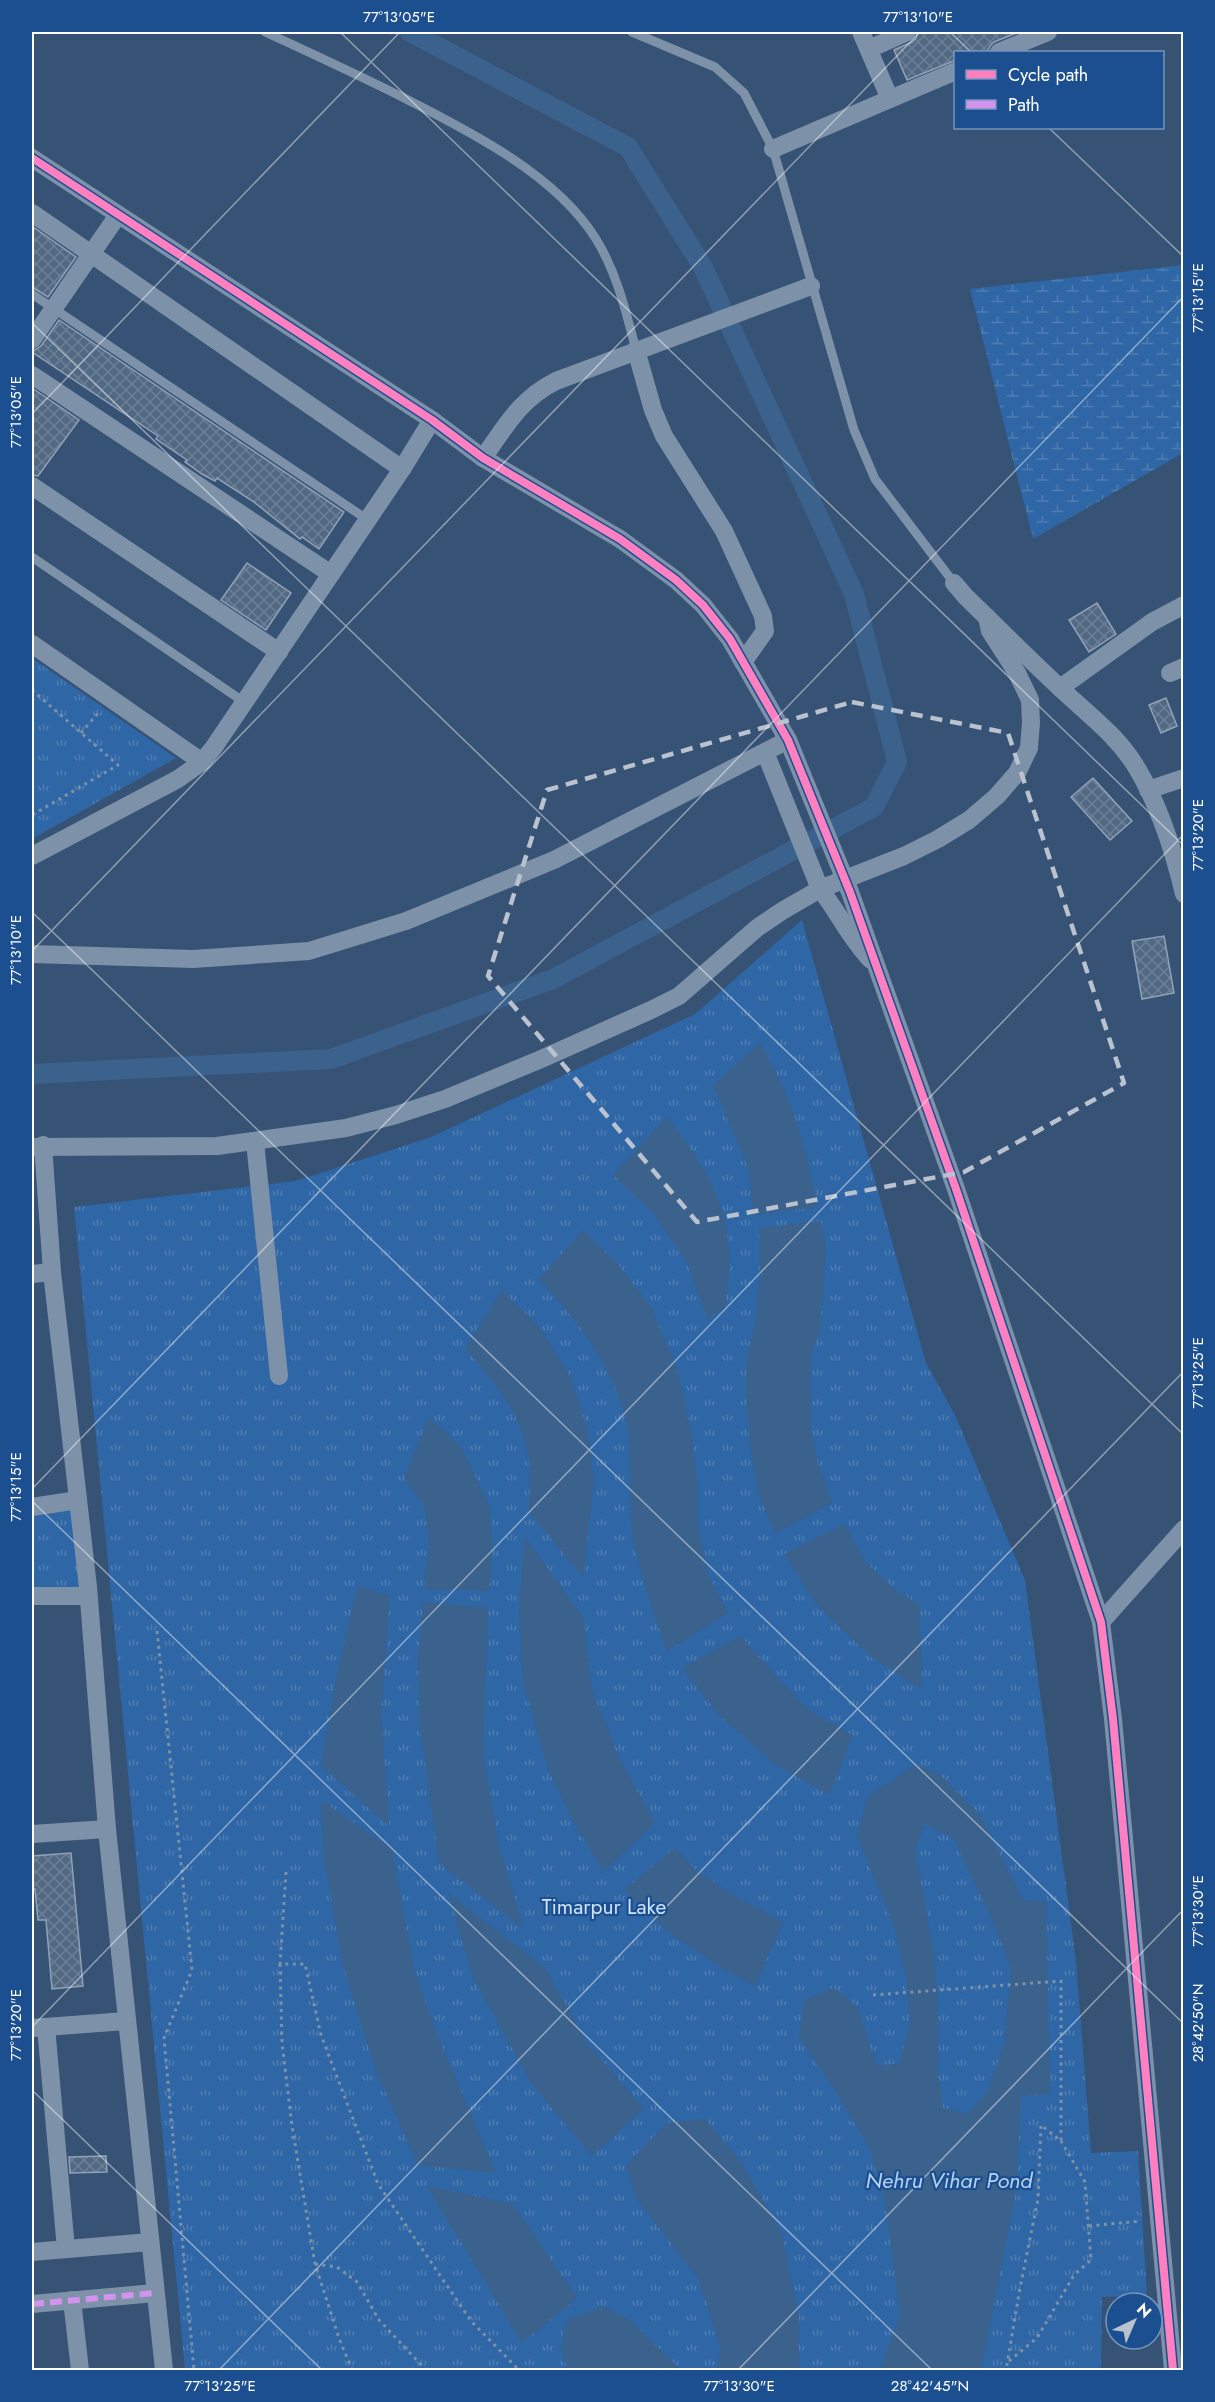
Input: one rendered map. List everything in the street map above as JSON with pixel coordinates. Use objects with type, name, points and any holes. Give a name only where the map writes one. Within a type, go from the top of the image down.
[{"type":"street","points":[[861,32],[890,99]]},
{"type":"street","points":[[869,49],[907,32]]},
{"type":"street","points":[[1001,51],[1048,32]]},
{"type":"street","points":[[773,149],[954,72]]},
{"type":"street","points":[[32,158],[432,420],[483,458],[620,539],[676,580],[703,605],[730,639],[788,740],[845,879],[956,1189],[1101,1622],[1114,1731],[1173,2370]]},
{"type":"street","points":[[32,213],[402,469]]},
{"type":"street","points":[[32,340],[118,215]]},
{"type":"street","points":[[483,458],[523,403],[539,390],[556,381],[811,286]]},
{"type":"street","points":[[641,348],[653,410],[664,436],[724,531],[763,616],[765,631],[743,662]]},
{"type":"street","points":[[32,375],[331,574]]},
{"type":"street","points":[[32,856],[178,779],[202,762],[368,520],[432,420]]},
{"type":"street","points":[[32,486],[279,652]]},
{"type":"street","points":[[954,583],[1060,688],[1108,731],[1135,765],[1148,790],[1175,859],[1184,894]]},
{"type":"street","points":[[1060,688],[1152,622],[1184,605]]},
{"type":"street","points":[[164,2370],[107,1829],[88,1596],[37,1146],[217,1146],[346,1128],[445,1099],[679,996],[757,928],[818,882],[845,879],[904,856],[946,834],[969,820],[998,796],[1017,773],[1029,748],[1030,700],[994,637],[987,617]]},
{"type":"street","points":[[32,644],[202,762]]},
{"type":"street","points":[[32,954],[193,959],[309,951],[406,921],[554,860],[788,740]]},
{"type":"street","points":[[765,752],[818,882],[853,941],[876,966]]},
{"type":"street","points":[[1148,790],[1184,778]]},
{"type":"street","points":[[255,1142],[279,1376]]},
{"type":"street","points":[[32,1274],[52,1272]]},
{"type":"street","points":[[32,1507],[78,1500]]},
{"type":"street","points":[[1101,1622],[1184,1529]]},
{"type":"street","points":[[32,1596],[88,1596]]},
{"type":"street","points":[[32,1834],[107,1829]]},
{"type":"street","points":[[66,2249],[39,2027],[126,2021]]},
{"type":"street","points":[[32,2252],[150,2242]]},
{"type":"street","points":[[32,2304],[155,2293]]},
{"type":"street","points":[[72,2300],[80,2370]]},
{"type":"lane","points":[[265,32],[348,69],[458,126],[521,166],[568,204],[596,239],[621,293],[641,348]]},
{"type":"lane","points":[[632,32],[715,67],[744,93],[773,149],[854,430],[874,479],[954,583]]},
{"type":"lane","points":[[32,294],[368,520]]},
{"type":"lane","points":[[32,557],[244,702]]},
{"type":"path","points":[[32,690],[118,765],[32,815]]},
{"type":"path","points":[[81,733],[110,699]]},
{"type":"path","points":[[157,1631],[192,1970],[164,2038],[194,2370]]},
{"type":"path","points":[[286,1872],[280,1964],[284,2055],[292,2126],[315,2264],[352,2370]]},
{"type":"path","points":[[280,1964],[305,1964],[321,2035],[378,2184],[471,2321],[519,2370]]},
{"type":"path","points":[[873,1995],[1061,1981],[1061,2141]]},
{"type":"path","points":[[1006,2370],[1038,2199],[1041,2125],[1061,2141],[1085,2182],[1092,2260],[1074,2275],[1037,2338],[1008,2362]]},
{"type":"path","points":[[1089,2226],[1159,2219]]},
{"type":"path","points":[[315,2264],[337,2266],[357,2282],[379,2320],[426,2370]]},
{"type":"highlighted area","points":[[852,702],[1008,733],[1124,1083],[964,1172],[697,1222],[488,976],[547,790]]},
{"type":"green space","points":[[1183,265],[1183,453],[1033,539],[970,289]]},
{"type":"green space","points":[[32,658],[176,758],[32,839]]},
{"type":"green space","name":"Timarpur Lake","points":[[802,920],[926,1363],[955,1415],[1025,1580],[1076,1961],[1091,2153],[1138,2151],[1147,2291],[1104,2291],[1101,2370],[185,2370],[74,1207],[296,1181],[431,1137],[695,1014]]},
{"type":"green space","points":[[75,1506],[84,1592],[32,1594],[32,1509]]},
{"type":"water","points":[[760,1043],[781,1083],[797,1123],[817,1207],[753,1215],[749,1170],[713,1085]]},
{"type":"water","points":[[667,1117],[690,1148],[709,1180],[723,1215],[727,1234],[729,1267],[726,1308],[707,1318],[686,1260],[652,1212],[613,1175]]},
{"type":"water","points":[[821,1221],[825,1247],[824,1282],[820,1328],[810,1360],[811,1432],[818,1463],[832,1503],[775,1533],[759,1495],[751,1451],[746,1402],[746,1363],[757,1314],[760,1272],[759,1228]]},
{"type":"water","points":[[583,1230],[616,1262],[651,1307],[678,1371],[692,1437],[698,1488],[698,1526],[708,1575],[728,1613],[667,1651],[644,1583],[634,1541],[629,1436],[617,1392],[608,1371],[583,1332],[539,1279]]},
{"type":"water","points":[[502,1290],[540,1328],[570,1376],[588,1431],[594,1482],[583,1577],[529,1512],[529,1461],[520,1428],[514,1413],[497,1387],[465,1349]]},
{"type":"water","points":[[429,1418],[461,1447],[489,1505],[493,1548],[489,1591],[424,1589],[429,1545],[425,1507],[404,1478]]},
{"type":"water","points":[[844,1524],[865,1561],[898,1592],[919,1604],[922,1689],[871,1657],[817,1605],[784,1554]]},
{"type":"water","points":[[525,1537],[583,1618],[592,1690],[619,1758],[655,1823],[604,1871],[575,1825],[548,1769],[523,1681],[519,1607]]},
{"type":"water","points":[[358,1586],[390,1596],[381,1713],[389,1826],[321,1766],[336,1679]]},
{"type":"water","points":[[423,1602],[488,1608],[483,1751],[499,1847],[524,1929],[439,1863],[419,1719],[418,1657]]},
{"type":"water","points":[[741,1636],[808,1710],[853,1735],[829,1795],[776,1765],[718,1714],[682,1668]]},
{"type":"water","name":"Nehru Vihar Pond","points":[[915,1765],[938,1773],[980,1815],[1023,1900],[1046,1902],[1050,2094],[1021,2096],[1016,2191],[981,2370],[880,2370],[900,2314],[885,2201],[870,2149],[799,2037],[804,2000],[834,1988],[857,2006],[877,2066],[900,2063],[910,2021],[906,1977],[894,1926],[857,1835],[868,1797]],"holes":[[[925,1824],[954,1839],[992,1919],[1011,1967],[1005,2042],[988,2091],[968,2114],[943,2108],[938,2075],[938,2011],[934,1955],[915,1849]]]},
{"type":"water","points":[[321,1800],[392,1849],[414,1969],[437,2035],[496,2173],[418,2165],[376,2071],[342,1962],[323,1849]]},
{"type":"water","points":[[675,1848],[698,1872],[742,1900],[783,1922],[755,1986],[722,1968],[668,1932],[624,1890]]},
{"type":"water","points":[[448,1893],[546,1969],[588,2045],[644,2108],[592,2156],[532,2084],[474,1980]]},
{"type":"water","points":[[705,2119],[742,2164],[781,2232],[799,2317],[799,2370],[716,2370],[721,2347],[698,2278],[636,2198],[626,2165],[667,2123]]},
{"type":"water","points":[[427,2186],[513,2204],[577,2298],[522,2343]]},
{"type":"water","points":[[603,2306],[628,2319],[681,2370],[570,2370],[562,2352],[568,2320]]},
{"type":"building","points":[[918,32],[1019,32],[994,42],[988,51],[954,51],[954,61],[907,80],[894,50],[916,38]]},
{"type":"building","points":[[32,226],[76,257],[48,297],[32,287]]},
{"type":"building","points":[[59,320],[344,512],[319,549],[302,537],[300,539],[254,502],[217,478],[215,481],[202,474],[185,462],[187,460],[156,439],[158,436],[32,352],[41,346]]},
{"type":"building","points":[[32,388],[79,420],[38,476],[32,475]]},
{"type":"building","points":[[247,563],[291,593],[266,630],[221,600]]},
{"type":"building","points":[[1097,603],[1116,634],[1089,652],[1069,620]]},
{"type":"building","points":[[1166,698],[1177,726],[1161,733],[1149,705]]},
{"type":"building","points":[[1093,778],[1132,821],[1110,840],[1071,797]]},
{"type":"building","points":[[1164,936],[1174,993],[1142,999],[1132,941]]},
{"type":"building","points":[[71,1853],[83,1986],[52,1989],[46,1920],[38,1920],[35,1889],[32,1889],[32,1856]]},
{"type":"building","points":[[106,2156],[107,2172],[70,2173],[69,2157]]},
{"type":"waterway","points":[[32,1074],[331,1059],[553,979],[874,807],[897,762],[854,594],[703,267],[628,147],[410,32]]},
{"type":"marked path","points":[[32,2304],[155,2293]]},
{"type":"cycle path","points":[[32,158],[432,420],[483,458],[620,539],[676,580],[703,605],[730,639],[788,740],[850,892],[956,1189],[1101,1622],[1113,1719],[1173,2370]]}]
